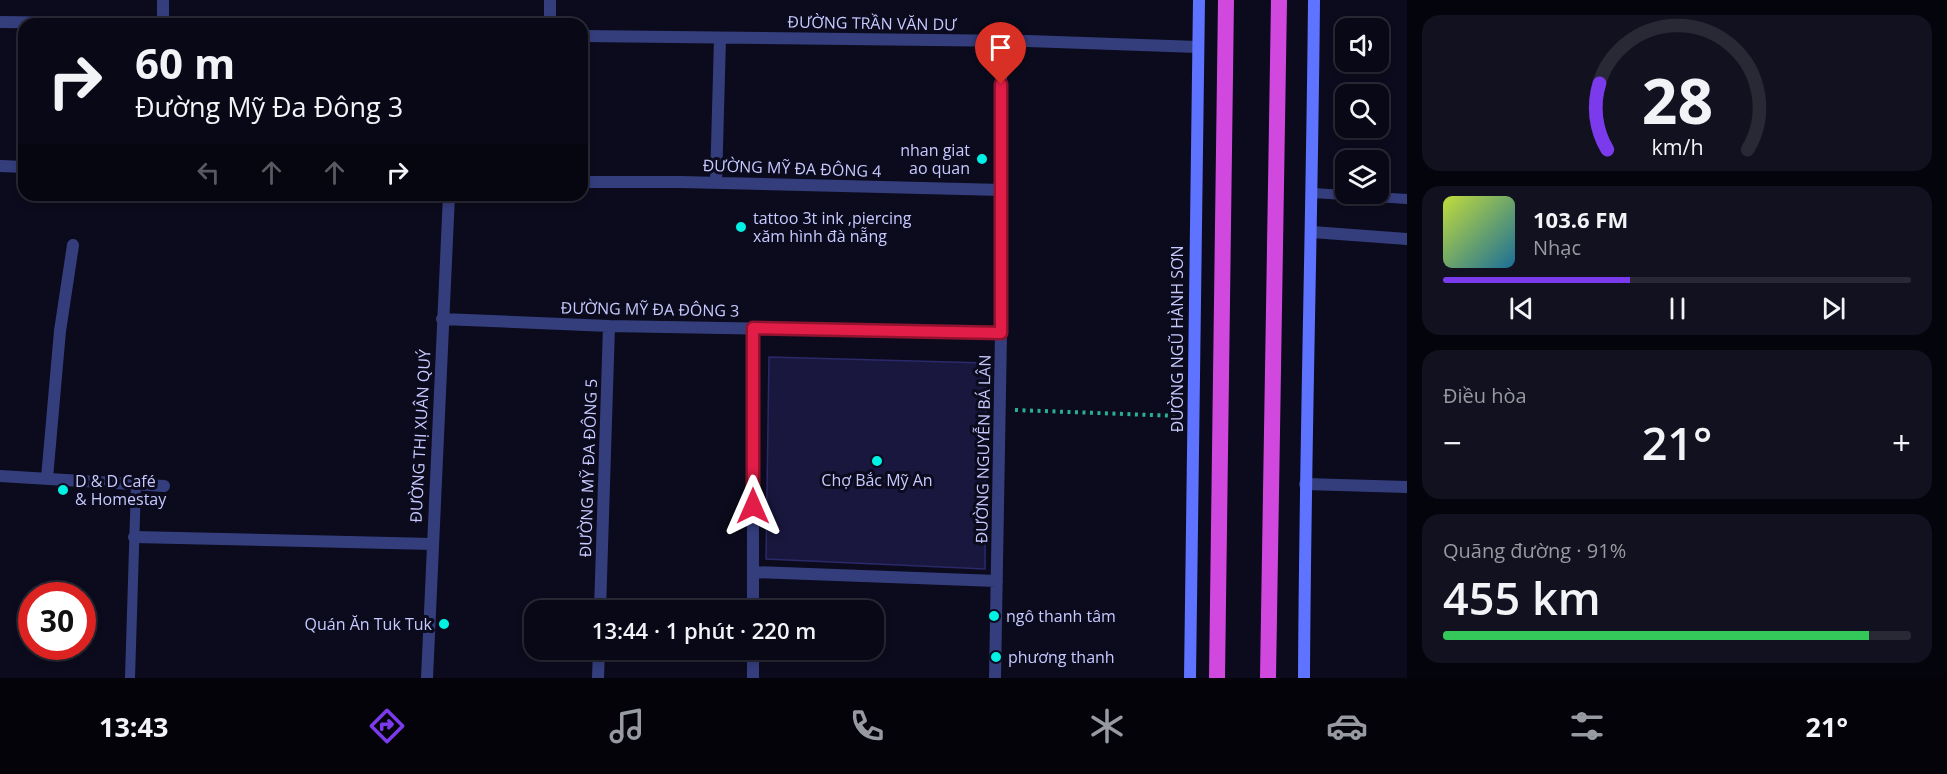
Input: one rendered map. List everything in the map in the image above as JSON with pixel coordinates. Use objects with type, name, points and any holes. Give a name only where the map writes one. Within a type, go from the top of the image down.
[{"type":"highway","points":[[1216,678],[1226,0]]},
{"type":"highway","points":[[1268,678],[1279,0]]},
{"type":"main road","name":"ĐƯỜNG NGŨ HÀNH SƠN","points":[[1190,678],[1199,0]]},
{"type":"main road","points":[[1304,678],[1305,484],[1313,193],[1314,0]]},
{"type":"street","points":[[163,0],[164,18]]},
{"type":"street","points":[[550,0],[550,18]]},
{"type":"street","points":[[0,22],[18,22]]},
{"type":"street","name":"ĐƯỜNG TRẦN VĂN DƯ","points":[[588,36],[1001,41],[1198,47]]},
{"type":"street","points":[[716,183],[720,38]]},
{"type":"street","name":"ĐƯỜNG NGUYỄN BÁ LÂN","points":[[995,678],[1001,333],[1001,41]]},
{"type":"street","points":[[1,166],[18,167]]},
{"type":"street","name":"ĐƯỜNG MỸ ĐA ĐÔNG 4","points":[[588,182],[1002,190]]},
{"type":"street","name":"ĐƯỜNG THỊ XUÂN QUÝ","points":[[428,678],[432,544],[449,201]]},
{"type":"street","points":[[1312,232],[1407,239]]},
{"type":"street","points":[[47,478],[60,331],[74,244]]},
{"type":"street","name":"ĐƯỜNG MỸ ĐA ĐÔNG 3","points":[[442,319],[609,326],[1001,333]]},
{"type":"street","name":"ĐƯỜNG MỸ ĐA ĐÔNG 5","points":[[600,600],[609,326]]},
{"type":"street","points":[[753,328],[753,600]]},
{"type":"street","points":[[0,476],[164,486]]},
{"type":"street","points":[[1305,484],[1407,487]]},
{"type":"street","points":[[134,537],[432,544]]},
{"type":"street","points":[[753,572],[997,581]]},
{"type":"street","points":[[598,660],[598,678]]},
{"type":"street","points":[[753,660],[753,678]]},
{"type":"lane","points":[[1313,193],[1407,200]]},
{"type":"lane","points":[[130,678],[136,484]]},
{"type":"path","points":[[1000,409],[1194,417]]},
{"type":"building","name":"Chợ Bắc Mỹ An","points":[[769,357],[986,363],[985,569],[766,559]]},
{"type":"place","name":"nhan giat ao quan","points":[[982,159]]},
{"type":"place","name":"tattoo 3t ink ,piercing xăm hình đà nẵng","points":[[741,227]]},
{"type":"place","name":"Chợ Bắc Mỹ An","points":[[877,461]]},
{"type":"place","name":"D & D Café & Homestay","points":[[63,490]]},
{"type":"place","name":"ngô thanh tâm","points":[[994,616]]},
{"type":"place","name":"Quán Ăn Tuk Tuk","points":[[444,624]]},
{"type":"place","name":"phương thanh","points":[[996,657]]},
{"type":"route","points":[[753,506],[753,328],[1001,333],[1001,84]]}]
